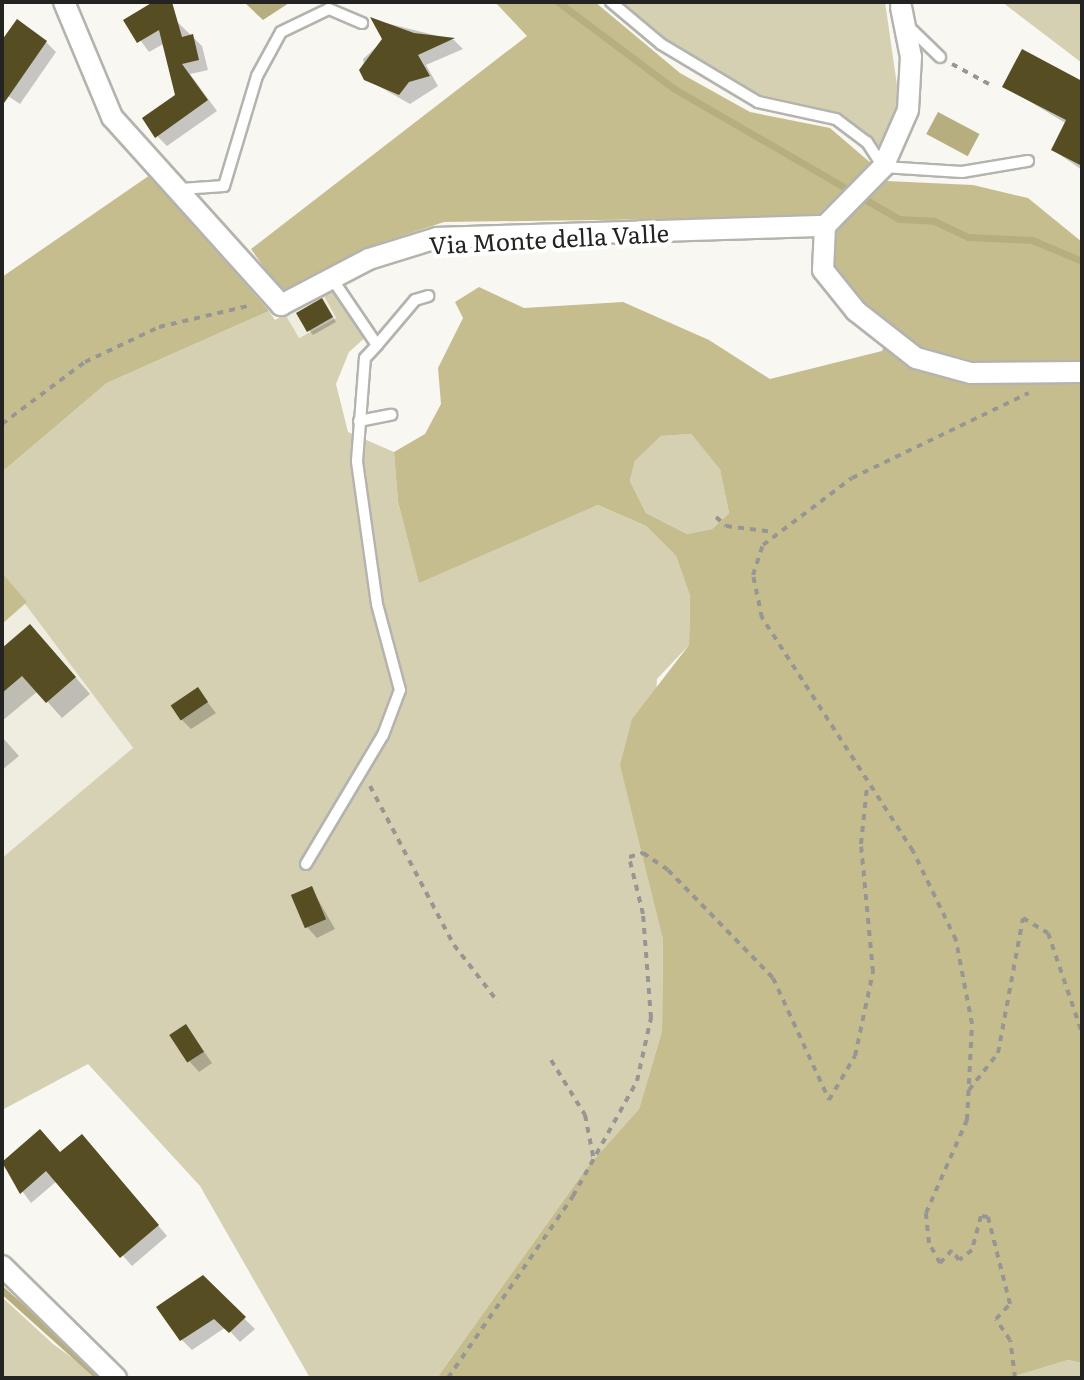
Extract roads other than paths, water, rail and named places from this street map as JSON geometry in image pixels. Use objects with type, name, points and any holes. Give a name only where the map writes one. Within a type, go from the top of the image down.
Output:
[{"type":"street","points":[[64,2],[112,117],[181,189]]},
{"type":"street","points":[[903,16],[908,110],[883,167],[861,193],[825,226],[823,270],[896,347],[971,373],[1054,375],[1082,372]]},
{"type":"street","name":"Via Monte della Valle","points":[[181,189],[287,312],[369,259],[437,238],[825,226]]},
{"type":"street","points":[[2,1266],[116,1378]]},
{"type":"lane","points":[[611,2],[661,44],[758,102],[836,119],[867,142],[883,167],[962,172],[1028,161]]},
{"type":"lane","points":[[181,189],[224,186],[257,76],[281,32],[329,9],[362,23]]},
{"type":"lane","points":[[903,16],[940,57]]},
{"type":"lane","points":[[333,280],[377,345]]},
{"type":"lane","points":[[306,864],[362,769],[400,690],[368,546],[359,421],[365,358],[415,300],[428,296]]},
{"type":"lane","points":[[359,421],[391,415]]},
{"type":"waterway","points":[[558,2],[673,88],[899,219],[934,221],[968,237],[1032,240],[1082,261]]},
{"type":"waterway","points":[[2,1290],[100,1378]]}]
